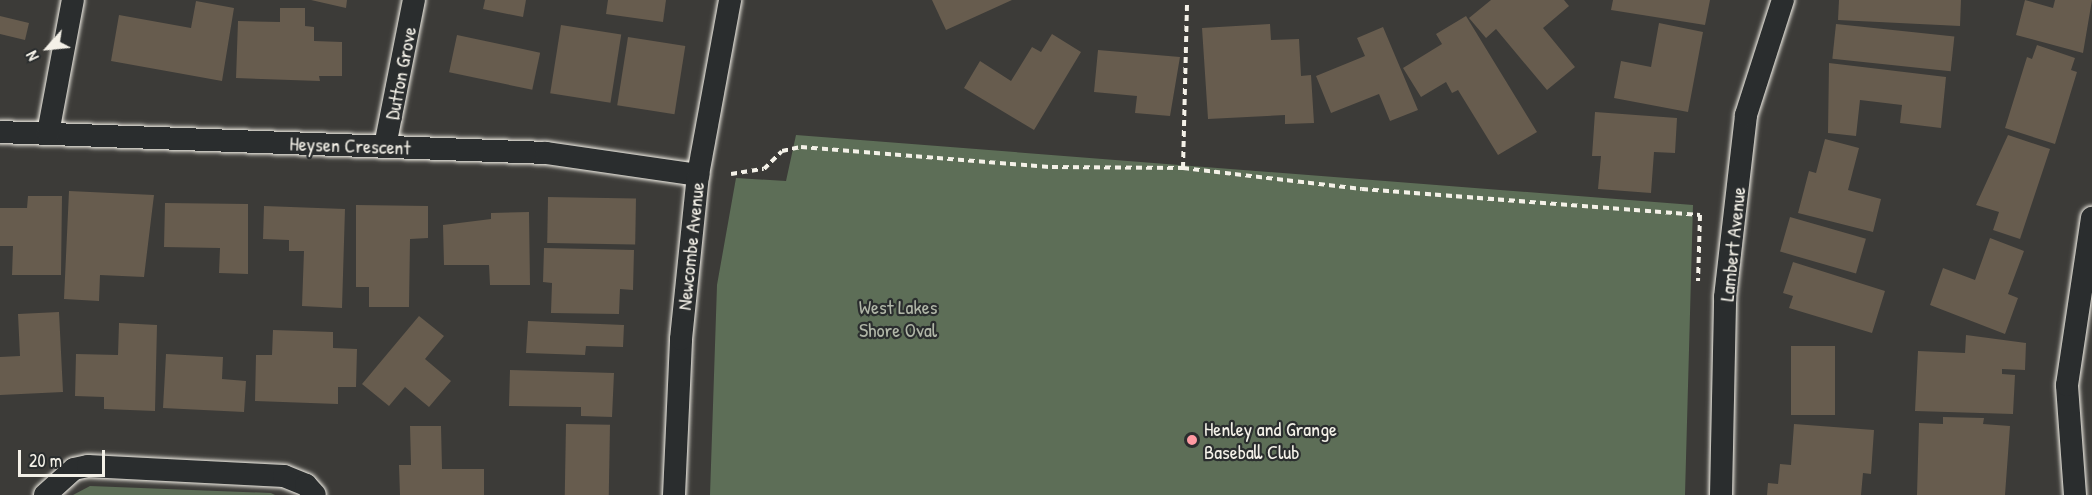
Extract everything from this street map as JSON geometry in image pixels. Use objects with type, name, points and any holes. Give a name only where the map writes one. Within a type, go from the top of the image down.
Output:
[{"type":"street","points":[[48,133],[73,0]]},
{"type":"street","name":"Dutton Grove","points":[[385,146],[414,0]]},
{"type":"street","name":"Newcombe Avenue","points":[[674,495],[681,339],[698,175],[730,0]]},
{"type":"street","name":"Lambert Avenue","points":[[1721,495],[1725,297],[1746,115],[1783,0]]},
{"type":"street","name":"Heysen Crescent","points":[[0,132],[546,153],[698,175]]},
{"type":"street","points":[[2075,495],[2067,385],[2092,218]]},
{"type":"street","points":[[45,495],[74,469],[88,466],[284,476],[306,484],[315,495]]},
{"type":"path","points":[[1183,168],[1186,0]]},
{"type":"path","points":[[731,174],[764,169],[782,151],[801,147],[1052,167],[1183,168],[1362,189],[1700,215],[1698,285]]},
{"type":"green space","name":"West Lakes Shore Oval","points":[[796,135],[1693,205],[1685,495],[710,495],[717,285],[736,178],[786,181]]},
{"type":"green space","points":[[90,486],[271,493],[275,495],[73,495]]},
{"type":"building","points":[[311,0],[347,0],[346,8]]},
{"type":"building","points":[[485,0],[526,0],[523,17],[483,9]]},
{"type":"building","points":[[608,0],[666,0],[663,22],[606,14]]},
{"type":"building","points":[[932,0],[1012,0],[946,30]]},
{"type":"building","points":[[1491,0],[1564,0],[1569,6],[1543,28],[1575,67],[1547,90],[1496,29],[1486,38],[1469,18]]},
{"type":"building","points":[[1613,0],[1710,0],[1705,25],[1611,10]]},
{"type":"building","points":[[1839,0],[1961,0],[1960,26],[1838,20]]},
{"type":"building","points":[[2025,0],[2053,8],[2055,0],[2092,0],[2083,53],[2016,35]]},
{"type":"building","points":[[196,1],[234,8],[222,81],[111,61],[119,15],[191,28]]},
{"type":"building","points":[[280,8],[305,8],[305,26],[314,27],[314,41],[342,42],[342,76],[319,76],[320,81],[236,78],[238,21],[280,22]]},
{"type":"building","points":[[0,16],[29,23],[25,40],[0,34]]},
{"type":"building","points":[[1466,16],[1537,132],[1498,155],[1458,90],[1452,93],[1446,82],[1421,97],[1403,68],[1442,44],[1436,34]]},
{"type":"building","points":[[1659,23],[1703,32],[1688,112],[1614,98],[1621,61],[1651,67]]},
{"type":"building","points":[[1270,24],[1271,40],[1299,39],[1301,76],[1311,75],[1314,123],[1285,124],[1285,115],[1208,119],[1202,28]]},
{"type":"building","points":[[1836,24],[1954,36],[1951,71],[1832,59]]},
{"type":"building","points":[[561,25],[621,35],[610,103],[550,93]]},
{"type":"building","points":[[1383,27],[1418,110],[1390,121],[1379,94],[1331,113],[1316,76],[1365,56],[1357,38]]},
{"type":"building","points":[[1052,34],[1081,52],[1034,130],[964,88],[980,61],[1011,81],[1032,47],[1041,52]]},
{"type":"building","points":[[457,35],[540,53],[532,90],[449,72]]},
{"type":"building","points":[[628,37],[685,46],[674,114],[617,105]]},
{"type":"building","points":[[2037,45],[2075,58],[2071,70],[2077,72],[2055,144],[2005,128],[2027,57],[2032,59]]},
{"type":"building","points":[[1098,50],[1180,57],[1170,116],[1135,113],[1137,96],[1094,92]]},
{"type":"building","points":[[1829,63],[1946,77],[1941,128],[1900,123],[1902,105],[1860,100],[1856,136],[1828,133]]},
{"type":"building","points":[[1595,112],[1677,118],[1675,153],[1654,152],[1651,193],[1598,189],[1601,156],[1592,156]]},
{"type":"building","points":[[2008,135],[2050,149],[2020,239],[1993,230],[1999,212],[1976,205]]},
{"type":"building","points":[[1825,139],[1859,148],[1848,190],[1881,199],[1873,232],[1798,213],[1809,171],[1816,173]]},
{"type":"building","points":[[69,191],[154,195],[144,277],[100,275],[99,301],[64,299]]},
{"type":"building","points":[[28,196],[62,196],[61,275],[12,275],[13,246],[0,246],[0,208],[27,208]]},
{"type":"building","points":[[548,197],[636,199],[635,245],[547,243]]},
{"type":"building","points":[[165,203],[248,204],[248,274],[219,273],[220,248],[164,247]]},
{"type":"building","points":[[356,205],[428,206],[428,238],[410,239],[409,307],[369,307],[369,287],[356,287]]},
{"type":"building","points":[[264,206],[345,209],[342,308],[302,306],[304,251],[289,251],[289,240],[263,239]]},
{"type":"building","points":[[529,212],[530,285],[490,285],[489,265],[444,265],[443,225],[491,219],[491,213]]},
{"type":"building","points":[[1790,217],[1866,239],[1856,273],[1780,252]]},
{"type":"building","points":[[1990,238],[2024,251],[2008,294],[2018,298],[2005,334],[1930,305],[1943,268],[1975,280]]},
{"type":"building","points":[[544,248],[634,250],[633,290],[620,289],[619,314],[551,313],[552,283],[543,282]]},
{"type":"building","points":[[1793,262],[1885,291],[1872,333],[1789,308],[1793,296],[1783,293]]},
{"type":"building","points":[[59,312],[63,392],[0,395],[0,357],[20,356],[18,314]]},
{"type":"building","points":[[419,316],[444,336],[425,359],[451,381],[429,407],[405,387],[389,406],[362,384]]},
{"type":"building","points":[[528,321],[624,325],[623,347],[586,346],[585,355],[526,353]]},
{"type":"building","points":[[119,323],[157,325],[155,411],[104,409],[104,397],[75,396],[76,354],[118,355]]},
{"type":"building","points":[[273,330],[333,332],[333,348],[357,349],[356,387],[338,387],[338,404],[255,401],[256,355],[272,355]]},
{"type":"building","points":[[1966,335],[2026,343],[2025,370],[2002,369],[2002,374],[2015,375],[2013,414],[1915,411],[1918,351],[1965,353]]},
{"type":"building","points":[[1791,346],[1835,346],[1835,415],[1791,415]]},
{"type":"building","points":[[166,354],[223,357],[222,379],[246,381],[244,412],[163,408]]},
{"type":"building","points":[[510,370],[614,373],[612,417],[581,416],[581,407],[509,406]]},
{"type":"building","points":[[1943,417],[1984,418],[1983,424],[2010,426],[2005,495],[1917,495],[1919,423],[1943,424]]},
{"type":"building","points":[[566,424],[610,425],[609,495],[565,495]]},
{"type":"building","points":[[1794,424],[1874,430],[1871,474],[1863,473],[1861,495],[1767,495],[1768,483],[1778,484],[1780,464],[1791,465]]},
{"type":"building","points":[[410,426],[441,426],[442,469],[484,469],[484,495],[400,495],[399,465],[411,465]]},
{"type":"place","name":"Henley and Grange Baseball Club","points":[[1192,440]]}]
